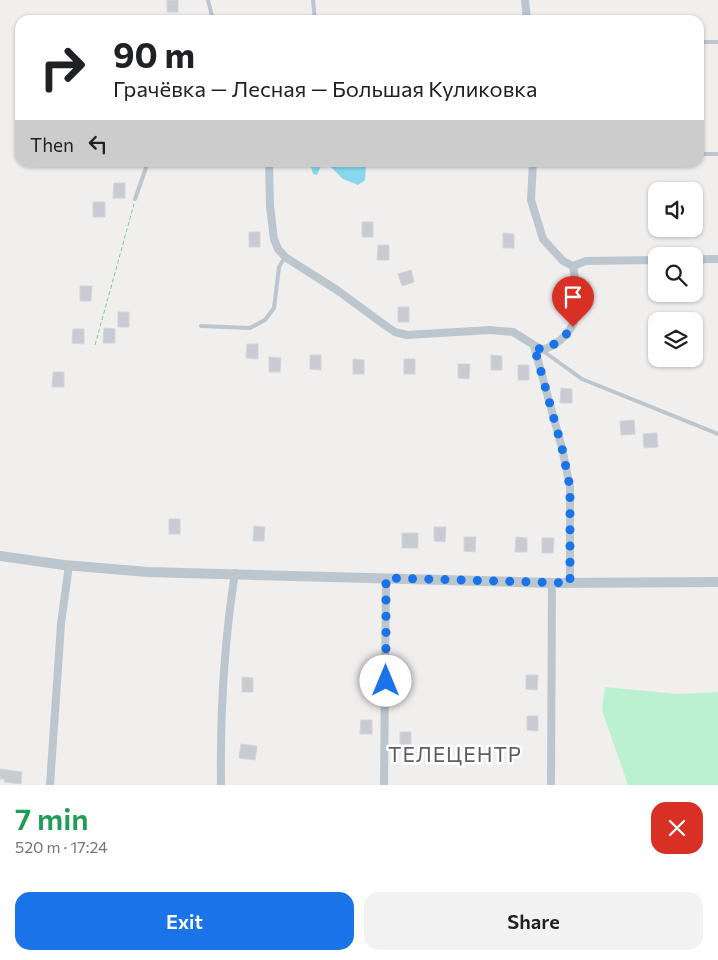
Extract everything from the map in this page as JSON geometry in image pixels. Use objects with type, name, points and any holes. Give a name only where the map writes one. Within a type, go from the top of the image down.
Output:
[{"type":"street","points":[[525,0],[526,15]]},
{"type":"street","points":[[270,167],[270,206],[274,239],[278,249],[286,257],[337,290],[395,332],[407,335],[490,330],[513,332],[542,350],[551,347],[573,327],[578,295],[573,266]]},
{"type":"street","points":[[533,167],[531,200],[543,239],[563,261],[573,266],[586,261],[648,260]]},
{"type":"street","points":[[703,259],[718,259]]},
{"type":"street","points":[[534,346],[562,448],[570,487],[570,583]]},
{"type":"street","points":[[0,556],[70,566],[148,572],[552,583],[718,582]]},
{"type":"street","points":[[50,785],[61,624],[70,566]]},
{"type":"street","points":[[221,785],[223,683],[235,573]]},
{"type":"street","points":[[384,785],[386,578]]},
{"type":"street","points":[[551,785],[552,583]]},
{"type":"lane","points":[[208,0],[212,15]]},
{"type":"lane","points":[[313,0],[314,15]]},
{"type":"lane","points":[[704,42],[718,42]]},
{"type":"lane","points":[[704,154],[718,154]]},
{"type":"lane","points":[[135,199],[146,167]]},
{"type":"lane","points":[[202,326],[250,328],[265,320],[274,308],[279,266],[286,257]]},
{"type":"lane","points":[[542,350],[582,379],[718,434]]},
{"type":"path","points":[[95,345],[135,199]]},
{"type":"green space","points":[[605,687],[677,694],[718,692],[718,785],[628,785],[602,710]]},
{"type":"water","points":[[311,167],[321,167],[317,175],[313,174]]},
{"type":"water","points":[[331,167],[366,167],[365,180],[358,185],[343,179]]},
{"type":"building","points":[[167,0],[178,0],[178,12],[167,12]]},
{"type":"building","points":[[114,183],[125,183],[125,198],[113,198]]},
{"type":"building","points":[[93,202],[105,202],[105,217],[93,217]]},
{"type":"building","points":[[362,222],[373,222],[373,237],[362,237]]},
{"type":"building","points":[[249,232],[260,232],[260,247],[249,247]]},
{"type":"building","points":[[503,233],[514,234],[514,248],[503,248]]},
{"type":"building","points":[[378,245],[389,245],[389,260],[377,260]]},
{"type":"building","points":[[411,270],[414,282],[402,286],[398,274]]},
{"type":"building","points":[[80,286],[92,286],[91,301],[80,301]]},
{"type":"building","points":[[398,307],[409,307],[409,322],[398,322]]},
{"type":"building","points":[[118,312],[129,312],[129,327],[118,327]]},
{"type":"building","points":[[104,328],[115,329],[115,343],[103,343]]},
{"type":"building","points":[[73,329],[84,329],[84,344],[72,343]]},
{"type":"building","points":[[247,344],[258,344],[258,359],[246,358]]},
{"type":"building","points":[[310,355],[321,355],[321,370],[310,369]]},
{"type":"building","points":[[491,355],[502,356],[502,370],[491,370]]},
{"type":"building","points":[[269,357],[281,358],[280,372],[269,372]]},
{"type":"building","points":[[353,359],[364,360],[364,374],[353,374]]},
{"type":"building","points":[[404,359],[415,359],[415,374],[404,374]]},
{"type":"building","points":[[458,364],[470,364],[469,379],[458,378]]},
{"type":"building","points":[[518,365],[529,365],[529,380],[518,380]]},
{"type":"building","points":[[53,372],[64,372],[64,387],[52,387]]},
{"type":"building","points":[[561,388],[572,389],[572,403],[560,403]]},
{"type":"building","points":[[634,420],[635,434],[621,435],[620,421]]},
{"type":"building","points":[[657,433],[658,447],[644,448],[643,434]]},
{"type":"building","points":[[169,519],[180,519],[180,534],[169,534]]},
{"type":"building","points":[[254,526],[265,527],[264,541],[253,541]]},
{"type":"building","points":[[434,527],[446,527],[445,542],[434,541]]},
{"type":"building","points":[[402,533],[418,533],[418,548],[402,548]]},
{"type":"building","points":[[464,537],[476,537],[475,552],[464,551]]},
{"type":"building","points":[[516,537],[527,538],[527,552],[515,552]]},
{"type":"building","points":[[542,538],[554,538],[553,553],[542,553]]},
{"type":"building","points":[[526,675],[538,675],[537,690],[526,689]]},
{"type":"building","points":[[242,677],[253,678],[253,692],[242,692]]},
{"type":"building","points":[[527,716],[538,716],[538,731],[527,730]]},
{"type":"building","points":[[361,720],[372,720],[372,734],[360,734]]},
{"type":"building","points":[[400,732],[411,732],[411,747],[400,747]]},
{"type":"building","points":[[241,744],[257,746],[255,760],[239,758]]},
{"type":"building","points":[[0,769],[22,772],[21,784],[4,782],[5,779],[0,779]]},
{"type":"district","name":"ТЕЛЕЦЕНТР","points":[[455,755]]},
{"type":"route","points":[[386,681],[386,578],[570,583],[570,487],[562,448],[534,346],[542,350],[551,347],[573,327]]}]
